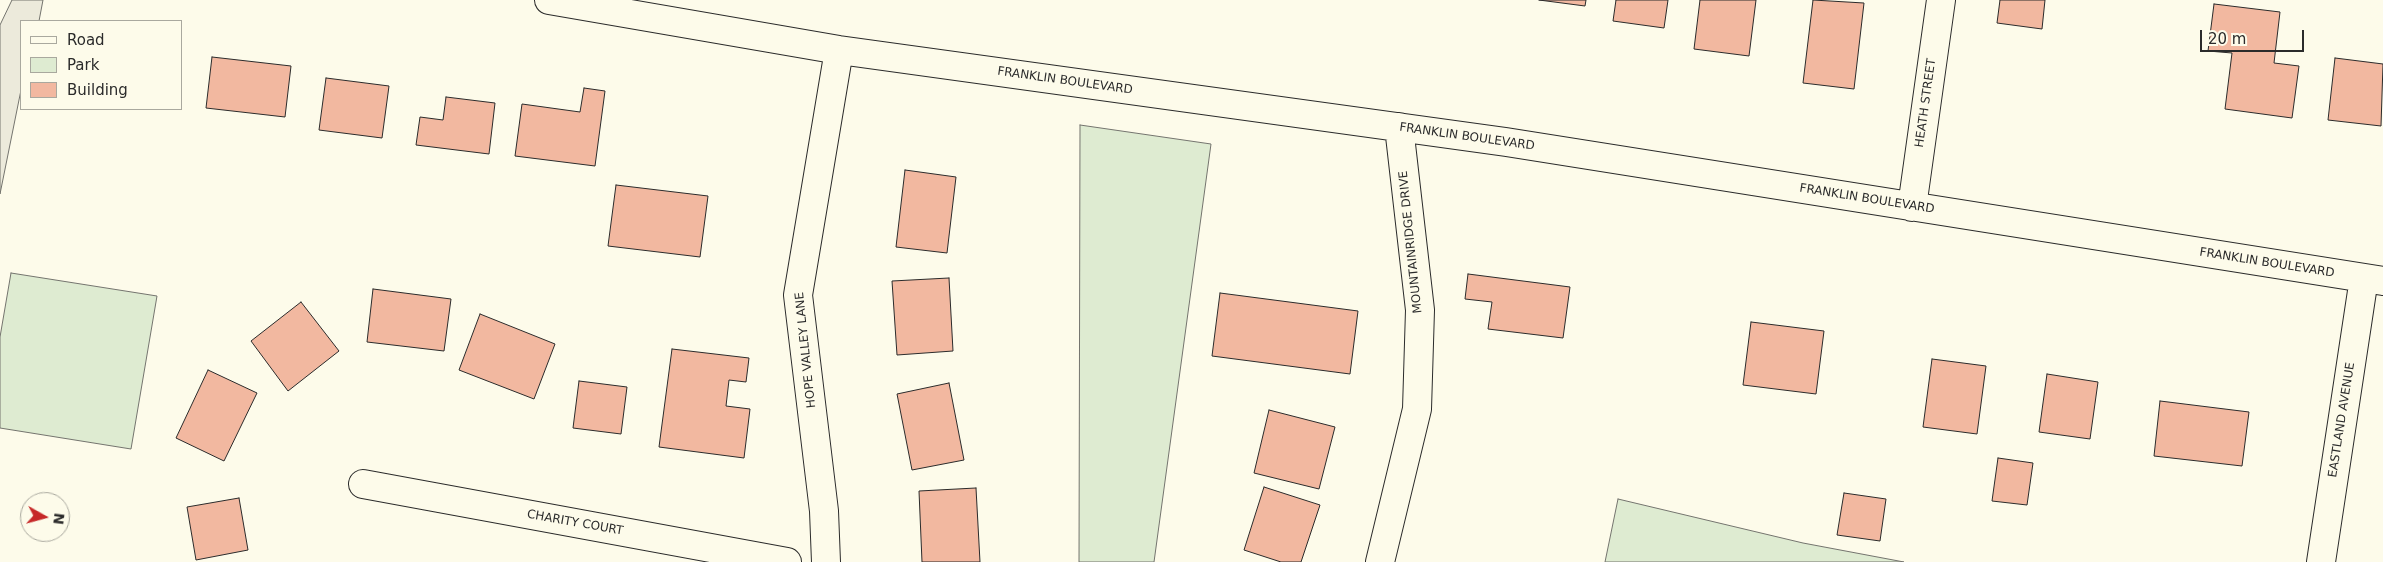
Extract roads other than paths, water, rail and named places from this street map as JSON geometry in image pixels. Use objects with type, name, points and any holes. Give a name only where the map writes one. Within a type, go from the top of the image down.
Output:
[{"type":"street","name":"FRANKLIN BOULEVARD","points":[[549,0],[839,50],[1506,142],[2374,280]]},
{"type":"street","name":"HEATH STREET","points":[[1912,207],[1941,0]]},
{"type":"street","name":"HOPE VALLEY LANE","points":[[826,562],[824,511],[798,295],[839,50]]},
{"type":"street","name":"MOUNTAINRIDGE DRIVE","points":[[1380,562],[1417,409],[1420,310],[1399,128]]},
{"type":"street","name":"EASTLAND AVENUE","points":[[2321,562],[2374,280]]},
{"type":"street","name":"CHARITY COURT","points":[[363,484],[787,562]]}]
